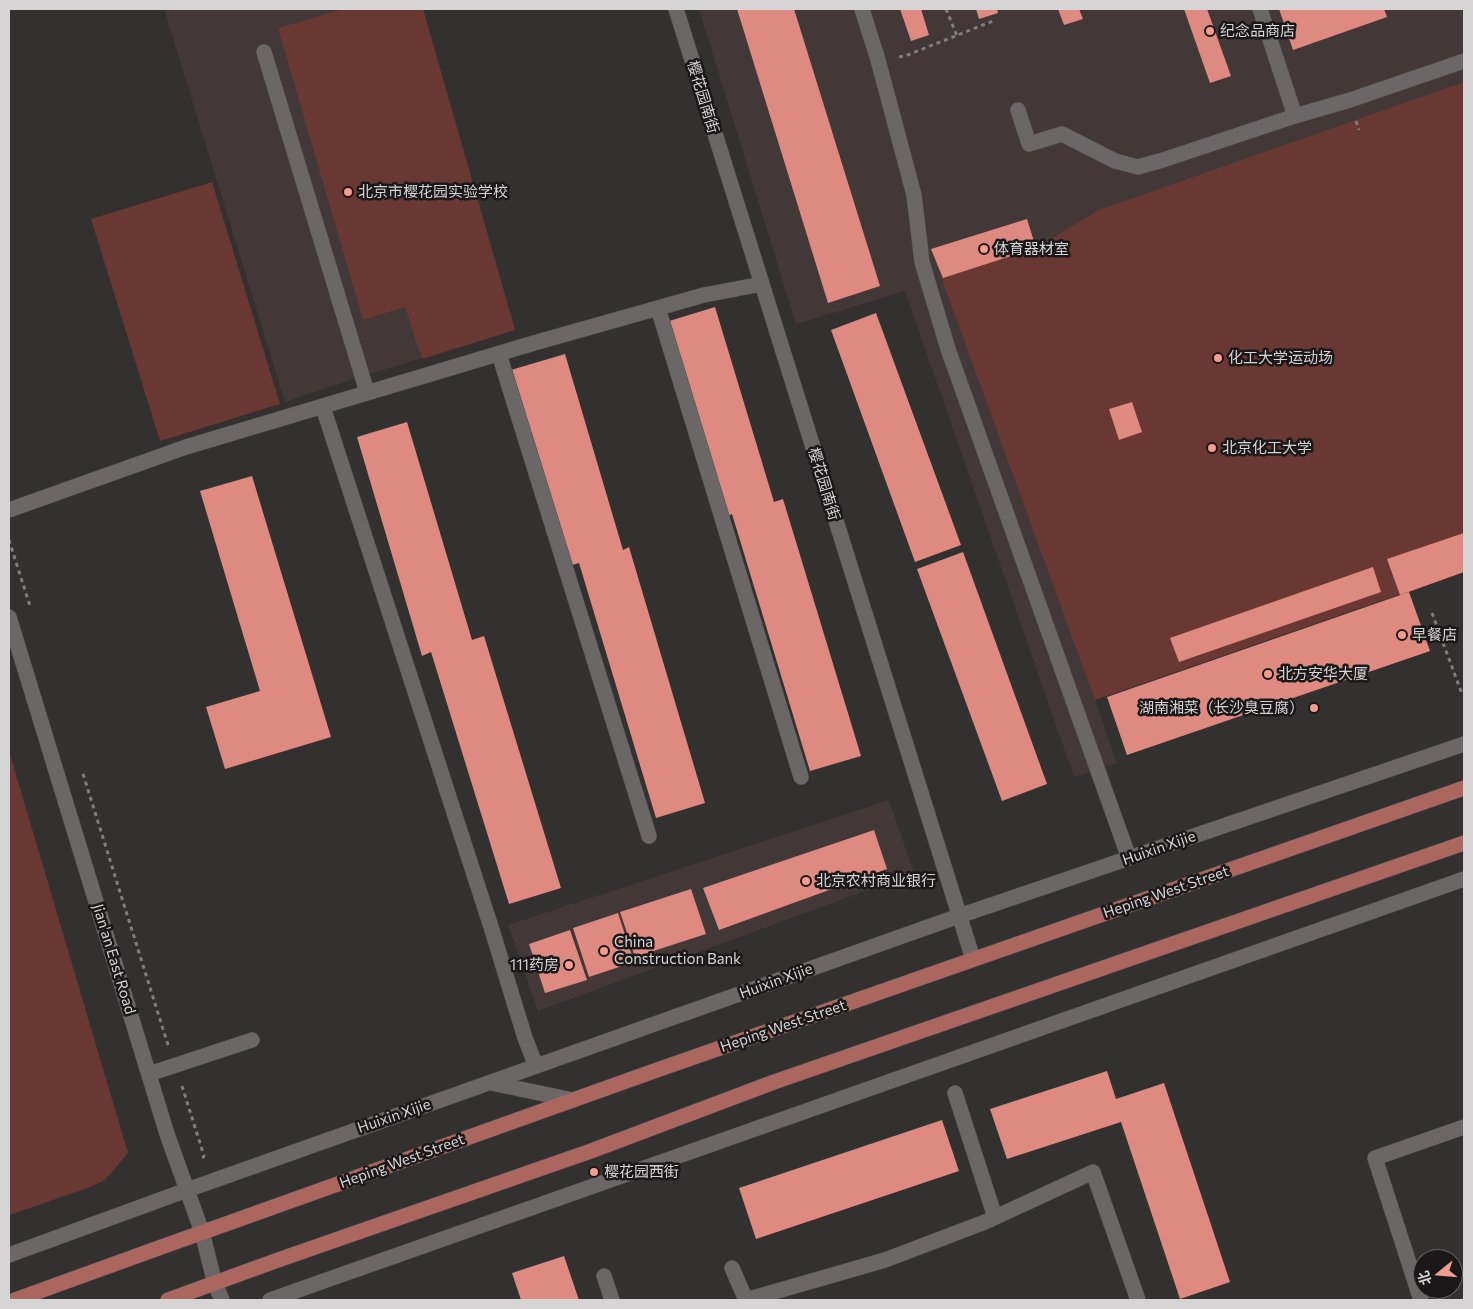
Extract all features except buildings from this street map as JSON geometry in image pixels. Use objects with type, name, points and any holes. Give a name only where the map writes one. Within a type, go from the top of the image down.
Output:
[{"type":"main road","name":"Heping West Street","points":[[15,1300],[573,1100],[1464,788]]},
{"type":"main road","points":[[168,1300],[591,1151],[774,1082],[1464,843]]},
{"type":"street","name":"樱花园南街","points":[[676,9],[973,959]]},
{"type":"street","points":[[862,9],[878,60],[914,195],[922,262],[948,348],[1130,858]]},
{"type":"street","points":[[1260,9],[1295,116]]},
{"type":"street","points":[[264,52],[367,392]]},
{"type":"street","points":[[1018,110],[1029,144],[1062,134],[1115,161],[1138,167],[1350,100],[1464,61]]},
{"type":"street","points":[[9,510],[186,447],[367,392],[704,295],[762,284]]},
{"type":"street","points":[[658,308],[800,777]]},
{"type":"street","points":[[499,354],[649,836]]},
{"type":"street","points":[[323,406],[489,920],[525,1038],[536,1066]]},
{"type":"street","name":"Jian'an East Road","points":[[9,617],[149,1074],[186,1190],[202,1232],[215,1284],[222,1300]]},
{"type":"street","name":"Huixin Xijie","points":[[9,1255],[186,1190],[959,916],[1464,744]]},
{"type":"street","points":[[270,1300],[1464,879]]},
{"type":"street","points":[[149,1074],[252,1040]]},
{"type":"street","points":[[490,1083],[573,1100]]},
{"type":"street","points":[[956,1093],[995,1217]]},
{"type":"street","points":[[1420,1300],[1375,1158],[1464,1127]]},
{"type":"street","points":[[732,1268],[746,1300],[885,1260],[995,1217],[1093,1172],[1138,1300]]},
{"type":"street","points":[[604,1276],[612,1300]]},
{"type":"path","points":[[946,9],[957,36]]},
{"type":"path","points":[[878,60],[905,56],[993,21]]},
{"type":"path","points":[[9,540],[30,608]]},
{"type":"path","points":[[1432,613],[1462,694]]},
{"type":"path","points":[[82,770],[204,1156],[186,1190]]},
{"type":"shaded area","name":"北京市樱花园实验学校","points":[[164,9],[423,9],[515,330],[363,376],[285,402]]},
{"type":"shaded area","points":[[344,9],[423,9],[515,330],[422,359],[405,307],[363,320],[278,28]]},
{"type":"shaded area","name":"北京化工大学","points":[[699,9],[1464,9],[1464,572],[1095,700],[1117,763],[1074,777],[905,291],[796,324]]},
{"type":"shaded area","name":"化工大学运动场","points":[[1464,82],[1464,572],[1095,700],[931,249],[1027,219],[1036,248],[1099,210]]},
{"type":"shaded area","points":[[212,182],[280,404],[160,441],[91,219]]},
{"type":"shaded area","points":[[9,751],[128,1153],[105,1180],[88,1188],[9,1215]]},
{"type":"shaded area","points":[[889,800],[914,873],[538,1011],[508,925]]},
{"type":"place","name":"纪念品商店","points":[[1210,31]]},
{"type":"place","name":"北京市樱花园实验学校","points":[[348,192]]},
{"type":"place","name":"体育器材室","points":[[984,249]]},
{"type":"place","name":"化工大学运动场","points":[[1218,358]]},
{"type":"place","name":"北京化工大学","points":[[1212,448]]},
{"type":"place","name":"早餐店","points":[[1402,635]]},
{"type":"place","name":"北方安华大厦","points":[[1268,674]]},
{"type":"place","name":"湖南湘菜（长沙臭豆腐）","points":[[1314,708]]},
{"type":"place","name":"北京农村商业银行","points":[[806,881]]},
{"type":"place","name":"China Construction Bank","points":[[604,951]]},
{"type":"place","name":"111药房","points":[[569,965]]},
{"type":"place","name":"樱花园西街","points":[[594,1172]]}]
